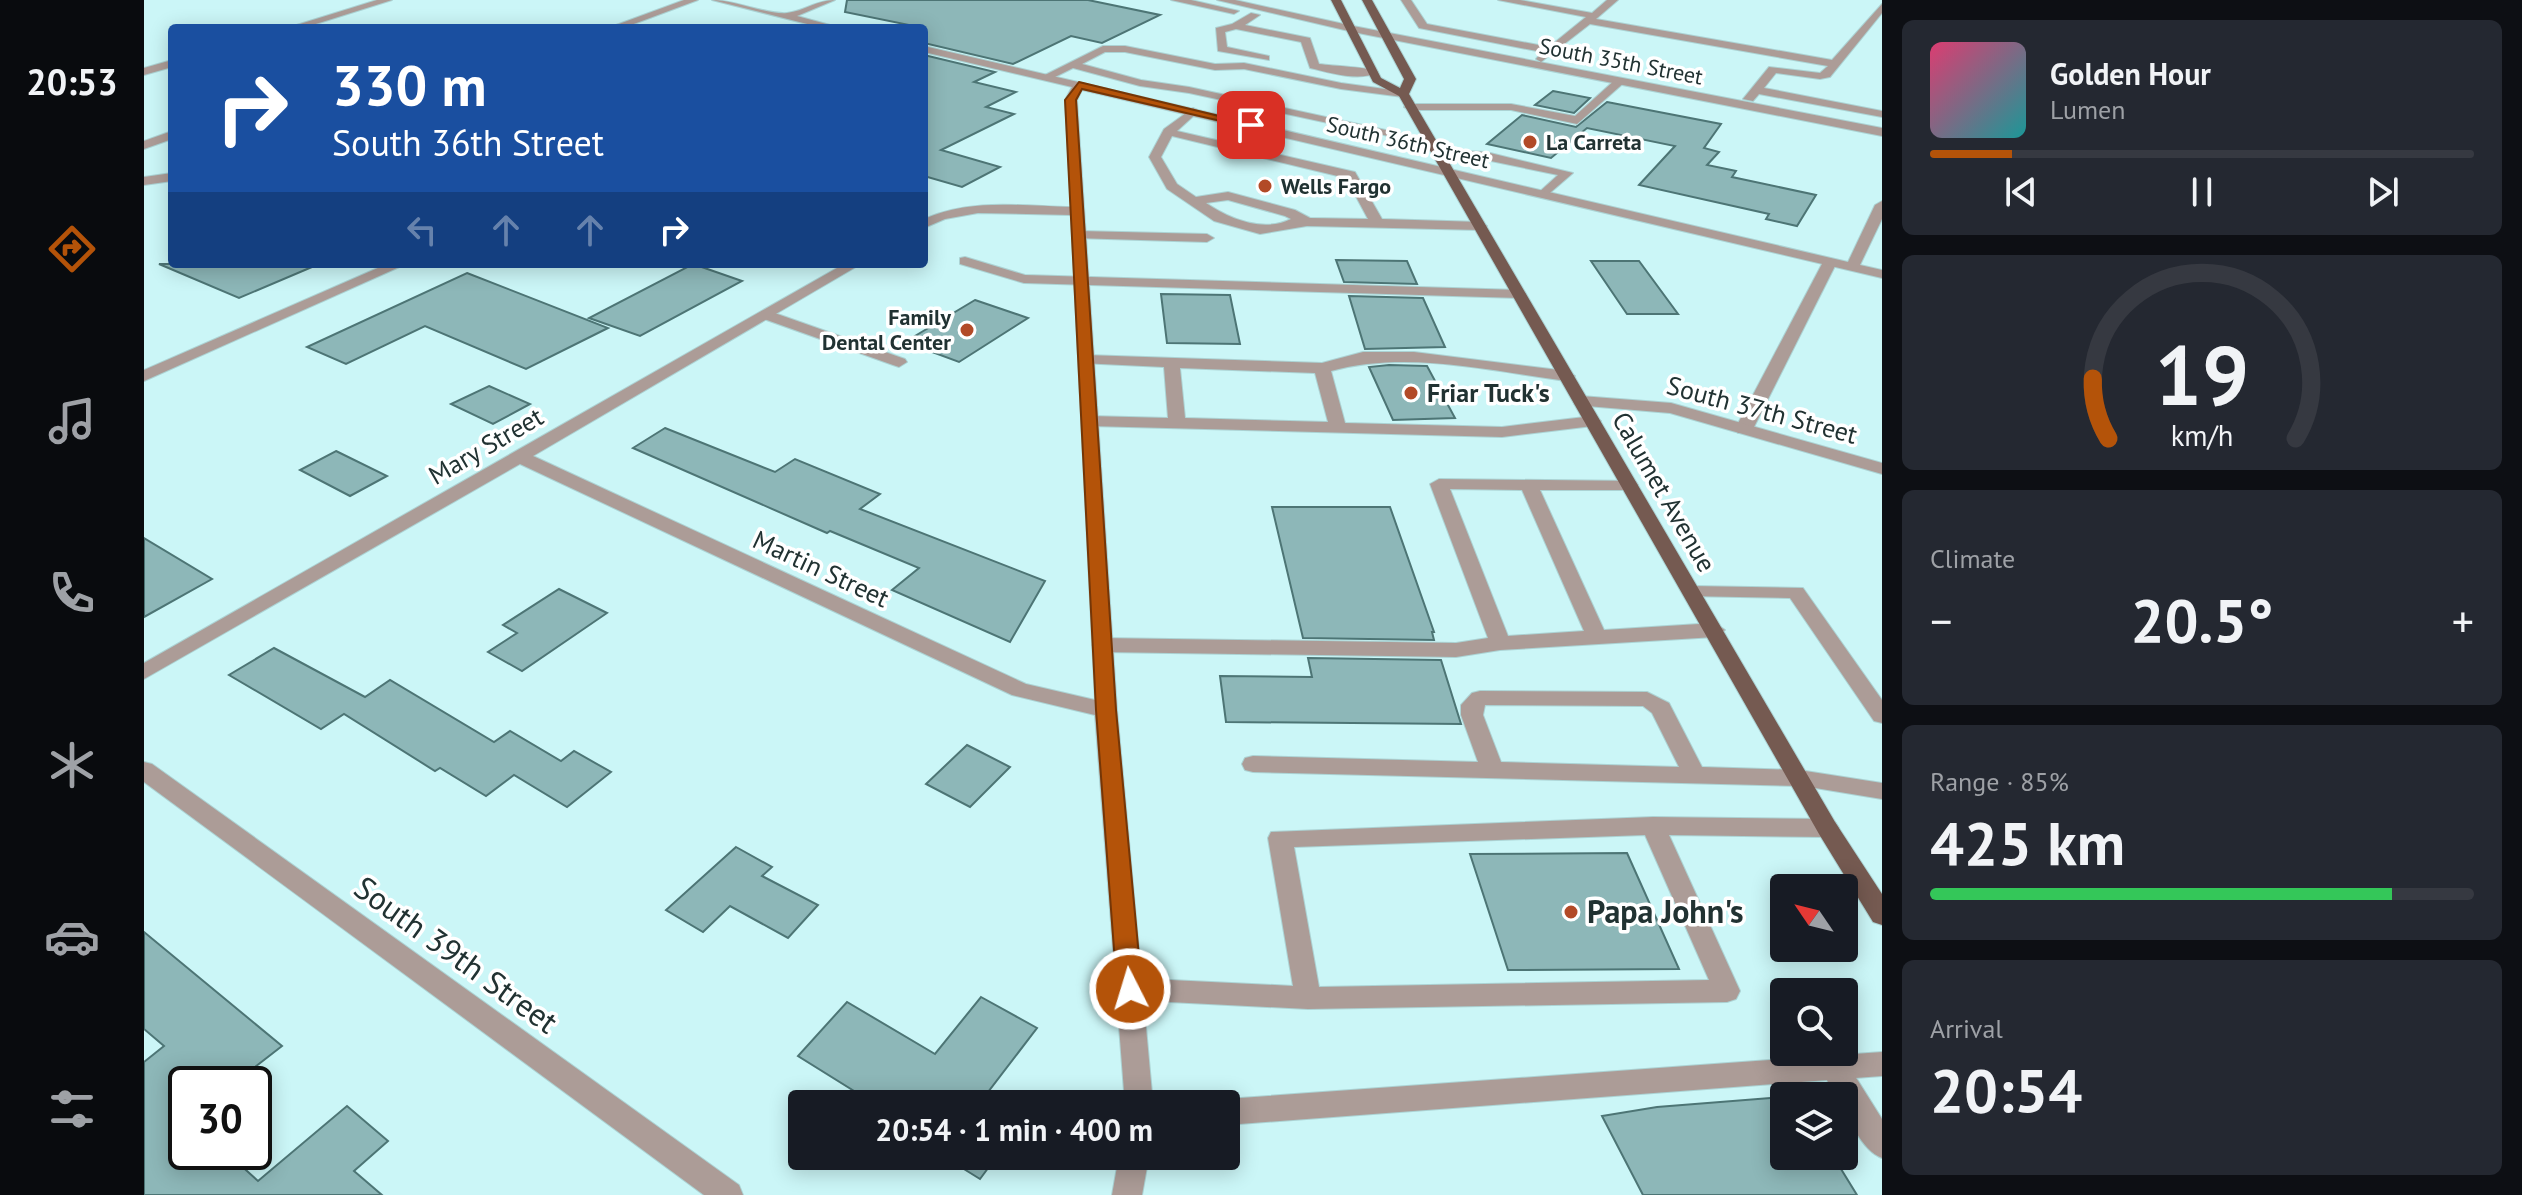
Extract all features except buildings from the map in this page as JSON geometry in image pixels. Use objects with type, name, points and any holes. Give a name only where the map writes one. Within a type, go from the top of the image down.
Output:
[{"type":"main road","name":"Calumet Avenue","points":[[1336,0],[1373,72],[1383,85],[1406,100],[1827,828],[1882,915]]},
{"type":"main road","name":"Calumet Avenue","points":[[1367,0],[1410,79],[1406,100]]},
{"type":"street","points":[[306,24],[387,0]]},
{"type":"street","points":[[624,24],[693,0]]},
{"type":"street","points":[[717,0],[820,24]]},
{"type":"street","points":[[787,16],[830,0]]},
{"type":"street","name":"South 35th Street","points":[[1176,0],[1316,27],[1353,29]]},
{"type":"street","name":"South 35th Street","points":[[1222,0],[1353,29],[1882,132]]},
{"type":"street","points":[[1406,0],[1423,26],[1551,51]]},
{"type":"street","points":[[1503,0],[1595,15],[1835,64]]},
{"type":"street","points":[[1549,0],[1595,15]]},
{"type":"street","points":[[1535,64],[1613,0]]},
{"type":"street","points":[[1744,105],[1773,69],[1826,75],[1882,7]]},
{"type":"street","points":[[1255,15],[1236,26],[1220,30],[1222,49],[1345,72],[1373,72]]},
{"type":"street","points":[[1236,26],[1306,40],[1314,66]]},
{"type":"street","points":[[1138,1090],[1102,645],[1071,100],[1077,75],[1103,49],[1125,49],[1215,67],[1244,66],[1406,100],[1511,107],[1577,120],[1620,81]]},
{"type":"street","points":[[1125,49],[1101,56],[1099,61],[1133,77],[1351,123],[1434,147],[1567,173],[1544,194]]},
{"type":"street","name":"South 36th Street","points":[[928,50],[1047,77],[1077,75],[1159,104],[1882,274]]},
{"type":"street","points":[[144,72],[168,64]]},
{"type":"street","points":[[1047,77],[1077,75],[1184,86]]},
{"type":"street","points":[[1159,104],[1184,86]]},
{"type":"street","points":[[1756,90],[1882,114]]},
{"type":"street","points":[[1193,111],[1168,132],[1155,157],[1172,186],[1219,218],[1260,230],[1307,222],[1480,226]]},
{"type":"street","points":[[1168,132],[1351,175],[1377,223]]},
{"type":"street","points":[[144,145],[168,136]]},
{"type":"street","points":[[144,181],[168,178]]},
{"type":"street","points":[[1194,201],[1228,196],[1290,213],[1307,222]]},
{"type":"street","points":[[1852,267],[1882,205]]},
{"type":"street","points":[[928,222],[963,210],[1078,211]]},
{"type":"street","points":[[1079,235],[1207,238]]},
{"type":"street","points":[[965,261],[1024,279],[1519,294]]},
{"type":"street","points":[[1744,429],[1830,262]]},
{"type":"street","points":[[144,376],[390,268]]},
{"type":"street","name":"Mary Street","points":[[144,672],[847,268]]},
{"type":"street","points":[[766,315],[899,362]]},
{"type":"street","points":[[1086,360],[1322,368],[1363,357],[1414,357],[1567,376]]},
{"type":"street","points":[[1172,365],[1177,424]]},
{"type":"street","points":[[1322,368],[1338,429]]},
{"type":"street","name":"South 37th Street","points":[[1581,401],[1671,408],[1882,469]]},
{"type":"street","points":[[1090,421],[1502,432],[1593,421]]},
{"type":"street","name":"Martin Street","points":[[520,457],[1020,690],[1106,710]]},
{"type":"street","points":[[1500,643],[1439,484],[1629,485]]},
{"type":"street","points":[[1529,485],[1597,638]]},
{"type":"street","points":[[1692,592],[1796,592],[1882,716]]},
{"type":"street","points":[[1102,645],[1456,650],[1500,643],[1715,630]]},
{"type":"street","points":[[1493,770],[1472,715],[1472,705],[1480,698],[1647,699],[1661,708],[1694,774]]},
{"type":"street","points":[[1253,764],[1799,778],[1882,791]]},
{"type":"street","name":"South 39th Street","points":[[144,770],[728,1195]]},
{"type":"street","points":[[1130,989],[1308,998],[1727,991],[1653,826]]},
{"type":"street","points":[[1308,998],[1280,838],[1653,826],[1827,828]]},
{"type":"street","points":[[1858,1065],[1882,1064]]},
{"type":"street","points":[[1240,1111],[1833,1066],[1882,1145]]},
{"type":"street","points":[[1127,1195],[1131,1170]]},
{"type":"place","name":"La Carreta","points":[[1530,142]]},
{"type":"place","name":"Wells Fargo","points":[[1265,186]]},
{"type":"place","name":"Family Dental Center","points":[[967,330]]},
{"type":"place","name":"Friar Tuck's","points":[[1411,393]]},
{"type":"place","name":"Papa John's","points":[[1571,912]]},
{"type":"route","points":[[1130,989],[1106,710],[1071,100],[1079,85],[1251,125]]}]
